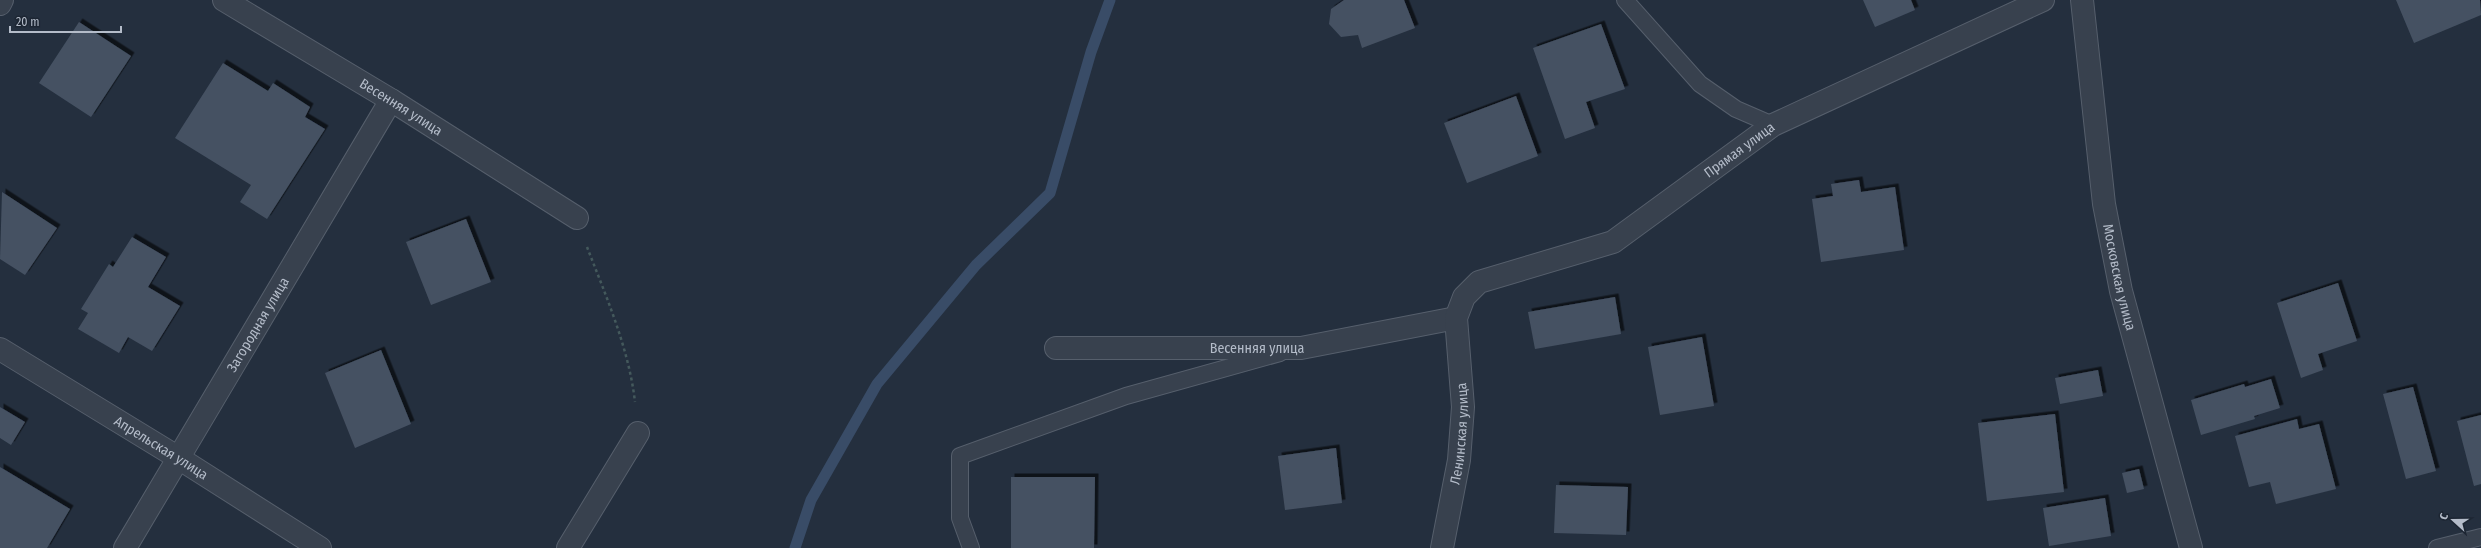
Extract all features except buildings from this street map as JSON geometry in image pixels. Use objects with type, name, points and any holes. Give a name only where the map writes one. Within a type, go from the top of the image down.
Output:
[{"type":"street","points":[[0,4],[2,0]]},
{"type":"street","name":"Весенняя улица","points":[[224,0],[391,100],[577,218]]},
{"type":"street","name":"Прямая улица","points":[[1456,318],[1464,297],[1479,282],[1614,242],[1773,125],[2043,0]]},
{"type":"street","name":"Московская улица","points":[[2082,0],[2104,204],[2121,291],[2191,548]]},
{"type":"street","name":"Загородная улица","points":[[125,548],[391,100]]},
{"type":"street","name":"Весенняя улица","points":[[1056,348],[1301,348],[1456,318]]},
{"type":"street","name":"Ленинская улица","points":[[1442,548],[1459,460],[1463,406],[1456,318]]},
{"type":"street","name":"Апрельская улица","points":[[0,349],[178,457],[320,548]]},
{"type":"street","points":[[568,548],[638,433]]},
{"type":"lane","points":[[1625,0],[1700,84],[1736,109],[1773,125]]},
{"type":"lane","points":[[971,548],[960,518],[960,456],[1126,396],[1301,348]]},
{"type":"lane","points":[[2437,548],[2481,537]]},
{"type":"path","points":[[577,218],[612,313],[633,385],[638,433]]},
{"type":"waterway","points":[[795,548],[811,500],[877,384],[976,265],[1050,193],[1091,52],[1110,0]]}]
